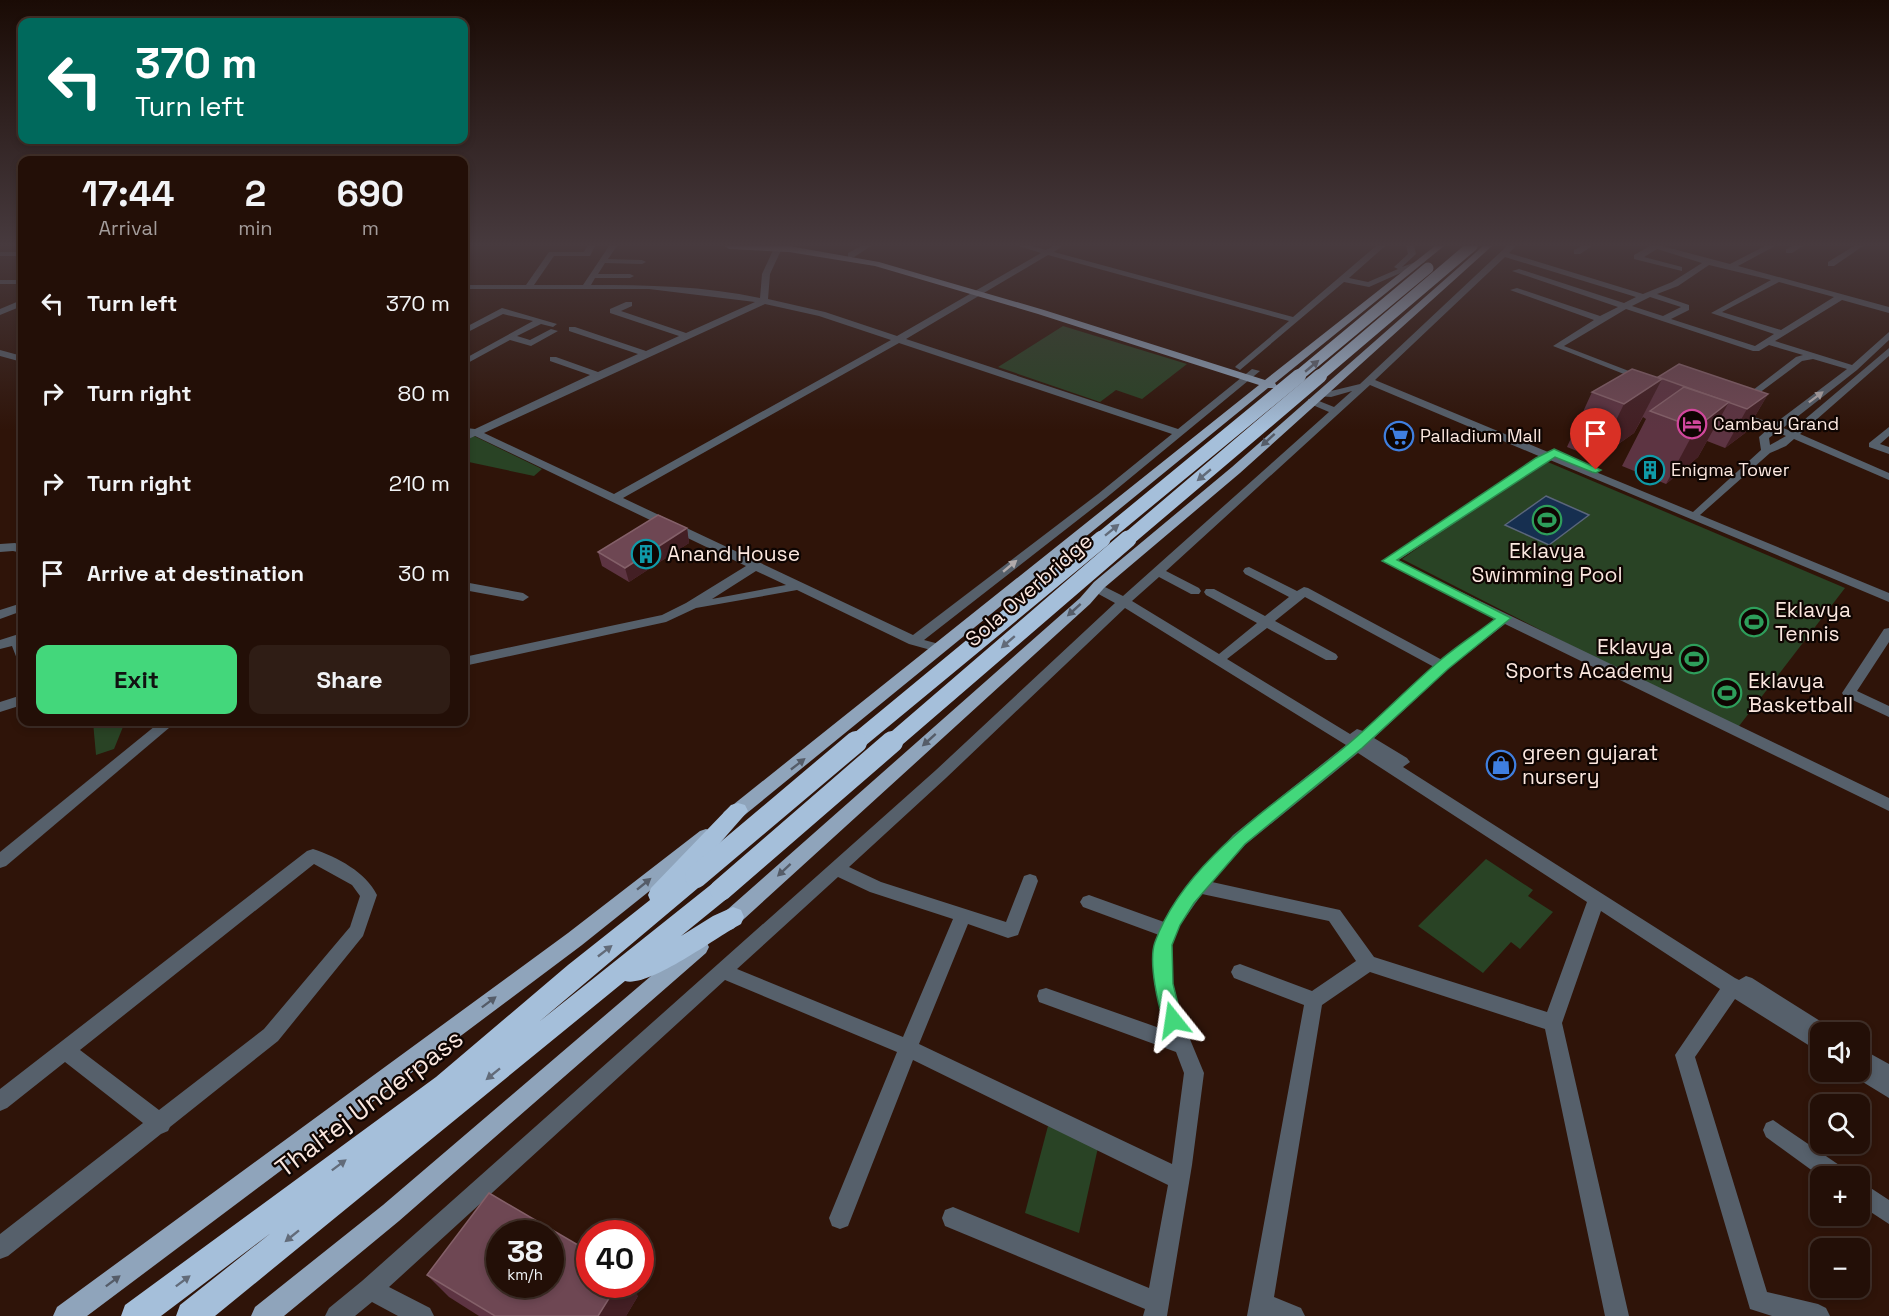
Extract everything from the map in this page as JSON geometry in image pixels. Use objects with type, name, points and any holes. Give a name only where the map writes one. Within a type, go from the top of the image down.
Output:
[{"type":"highway","name":"Sola Overbridge","points":[[632,930],[1016,608],[1381,307]]},
{"type":"highway","name":"Sola Overbridge","points":[[619,973],[721,890],[1073,585],[1400,307]]},
{"type":"highway","points":[[632,930],[648,907],[738,811]]},
{"type":"highway","points":[[191,1316],[619,973],[635,971],[656,963],[711,927],[733,917]]},
{"type":"highway","name":"Thaltej Underpass","points":[[136,1316],[445,1086],[577,973],[632,930]]},
{"type":"main road","points":[[1028,307],[1316,397]]},
{"type":"main road","points":[[1031,307],[1240,367],[1261,378]]},
{"type":"main road","points":[[66,1316],[575,939],[738,811],[877,701],[1347,307]]},
{"type":"main road","points":[[264,1316],[391,1213],[733,917],[1086,601],[1100,585],[1236,470],[1419,307]]},
{"type":"street","points":[[621,307],[613,311],[688,336]]},
{"type":"street","points":[[469,430],[752,307]]},
{"type":"street","points":[[794,307],[1178,432]]},
{"type":"street","points":[[615,498],[954,307]]},
{"type":"street","points":[[1249,307],[1296,320]]},
{"type":"street","points":[[1240,367],[1310,307]]},
{"type":"street","points":[[337,1316],[370,1289],[941,774],[1157,571],[1368,382],[1445,307]]},
{"type":"street","points":[[1568,307],[1601,319]]},
{"type":"street","points":[[1625,307],[1601,319],[1557,346],[1647,380]]},
{"type":"street","points":[[1627,307],[1663,319],[1705,322],[1781,333]]},
{"type":"street","points":[[1663,319],[1686,307]]},
{"type":"street","points":[[1705,322],[1730,307]]},
{"type":"street","points":[[1705,322],[1756,349],[1823,307]]},
{"type":"street","points":[[468,329],[502,311],[540,321],[554,328],[531,343],[509,337]]},
{"type":"street","points":[[468,360],[540,321]]},
{"type":"street","points":[[572,329],[647,354]]},
{"type":"street","points":[[1766,451],[1764,437],[1854,368],[1889,335]]},
{"type":"street","points":[[1768,342],[1854,368]]},
{"type":"street","points":[[1699,512],[1766,451],[1782,444],[1791,434],[1885,361],[1889,351]]},
{"type":"street","points":[[0,353],[18,359]]},
{"type":"street","points":[[1813,356],[1799,359],[1730,411],[1791,434],[1889,477]]},
{"type":"street","points":[[1867,356],[1885,361]]},
{"type":"street","points":[[553,359],[598,375]]},
{"type":"street","points":[[915,641],[1102,496],[1178,432],[1261,378]]},
{"type":"street","points":[[1316,397],[1338,394],[1349,387],[1368,382],[1699,512],[1889,593]]},
{"type":"street","points":[[1316,397],[1335,411]]},
{"type":"street","points":[[469,430],[915,641],[938,648]]},
{"type":"street","points":[[1889,430],[1873,445],[1889,451]]},
{"type":"street","points":[[1551,454],[1889,598]]},
{"type":"street","points":[[1551,454],[1389,561],[1889,805]]},
{"type":"street","points":[[0,548],[18,548]]},
{"type":"street","points":[[468,661],[666,618],[691,606],[756,566]]},
{"type":"street","points":[[1157,571],[1195,591]]},
{"type":"street","points":[[1249,571],[1297,596]]},
{"type":"street","points":[[1100,585],[1225,655],[1810,1025]]},
{"type":"street","points":[[691,606],[800,586]]},
{"type":"street","points":[[468,587],[523,597]]},
{"type":"street","points":[[1225,655],[1304,591],[1443,666]]},
{"type":"street","points":[[1210,592],[1331,657]]},
{"type":"street","points":[[1127,599],[1360,741],[1597,899],[1810,1037]]},
{"type":"street","points":[[0,615],[18,608]]},
{"type":"street","points":[[953,1218],[1156,1310],[1179,1179],[1194,1073],[1173,1020],[1164,984],[1163,945],[1169,931],[1188,898],[1239,840],[1360,741],[1443,666],[1504,618]]},
{"type":"street","points":[[1889,632],[1849,693],[1889,712]]},
{"type":"street","points":[[0,645],[18,638]]},
{"type":"street","points":[[0,707],[18,701]]},
{"type":"street","points":[[0,861],[163,726]]},
{"type":"street","points":[[0,1101],[313,856],[358,880],[369,895],[357,931],[271,1035],[161,1124],[0,1248]]},
{"type":"street","points":[[836,868],[876,887],[1012,930],[1030,881]]},
{"type":"street","points":[[1198,886],[1334,915],[1368,963],[1553,1023]]},
{"type":"street","points":[[1597,899],[1553,1023],[1617,1316]]},
{"type":"street","points":[[1089,902],[1169,931]]},
{"type":"street","points":[[840,1218],[963,915]]},
{"type":"street","points":[[1293,1316],[1260,1310],[1314,1000],[1368,963]]},
{"type":"street","points":[[722,971],[908,1048],[1179,1179]]},
{"type":"street","points":[[1240,972],[1314,1000]]},
{"type":"street","points":[[1733,986],[1684,1055],[1758,1301],[1818,1316]]},
{"type":"street","points":[[1046,996],[1184,1046]]},
{"type":"street","points":[[64,1050],[161,1124]]},
{"type":"street","points":[[1870,1063],[1888,1075]]},
{"type":"street","points":[[1870,1071],[1888,1075]]},
{"type":"street","points":[[1773,1130],[1824,1166]]},
{"type":"street","points":[[1870,1199],[1889,1212]]},
{"type":"street","points":[[370,1289],[422,1316]]},
{"type":"green space","points":[[1063,326],[1187,364],[1142,399],[1116,390],[1100,402],[998,367]]},
{"type":"green space","points":[[472,435],[542,469],[534,476],[468,462],[468,438]]},
{"type":"green space","name":"Eklavya Sports Academy","points":[[1543,460],[1845,588],[1736,730],[1402,559]]},
{"type":"green space","points":[[93,726],[123,726],[114,749],[96,755]]},
{"type":"green space","points":[[1486,859],[1533,890],[1528,896],[1553,912],[1520,949],[1511,942],[1483,973],[1418,926]]},
{"type":"green space","points":[[1048,1126],[1099,1143],[1079,1233],[1025,1213]]},
{"type":"water","name":"Eklavya Swimming Pool","points":[[1546,496],[1589,515],[1549,545],[1505,525]]},
{"type":"building","points":[[1679,364],[1768,394],[1747,409],[1658,377]]},
{"type":"building","points":[[1632,369],[1662,379],[1624,404],[1592,392]]},
{"type":"building","points":[[1684,387],[1729,402],[1696,428],[1650,411]]},
{"type":"building","points":[[658,515],[687,528],[625,568],[598,552]]},
{"type":"building","points":[[489,1193],[535,1220],[486,1220],[486,1298],[564,1298],[564,1237],[576,1244],[576,1298],[609,1298],[598,1316],[495,1316],[427,1275]]},
{"type":"place","name":"Cambay Grand","points":[[1692,424]]},
{"type":"place","name":"Palladium Mall","points":[[1399,436]]},
{"type":"place","name":"Enigma Tower","points":[[1650,470]]},
{"type":"place","name":"Eklavya Swimming Pool","points":[[1547,520]]},
{"type":"place","name":"Anand House","points":[[646,554]]},
{"type":"place","name":"Eklavya Tennis","points":[[1754,622]]},
{"type":"place","name":"Eklavya Sports Academy","points":[[1694,659]]},
{"type":"place","name":"Eklavya Basketball","points":[[1727,693]]},
{"type":"place","name":"green gujarat nursery","points":[[1501,765]]},
{"type":"route","points":[[1173,1020],[1164,984],[1163,945],[1173,921],[1188,898],[1239,840],[1357,745],[1443,666],[1504,618],[1389,561],[1540,460],[1554,453],[1596,470]]}]
